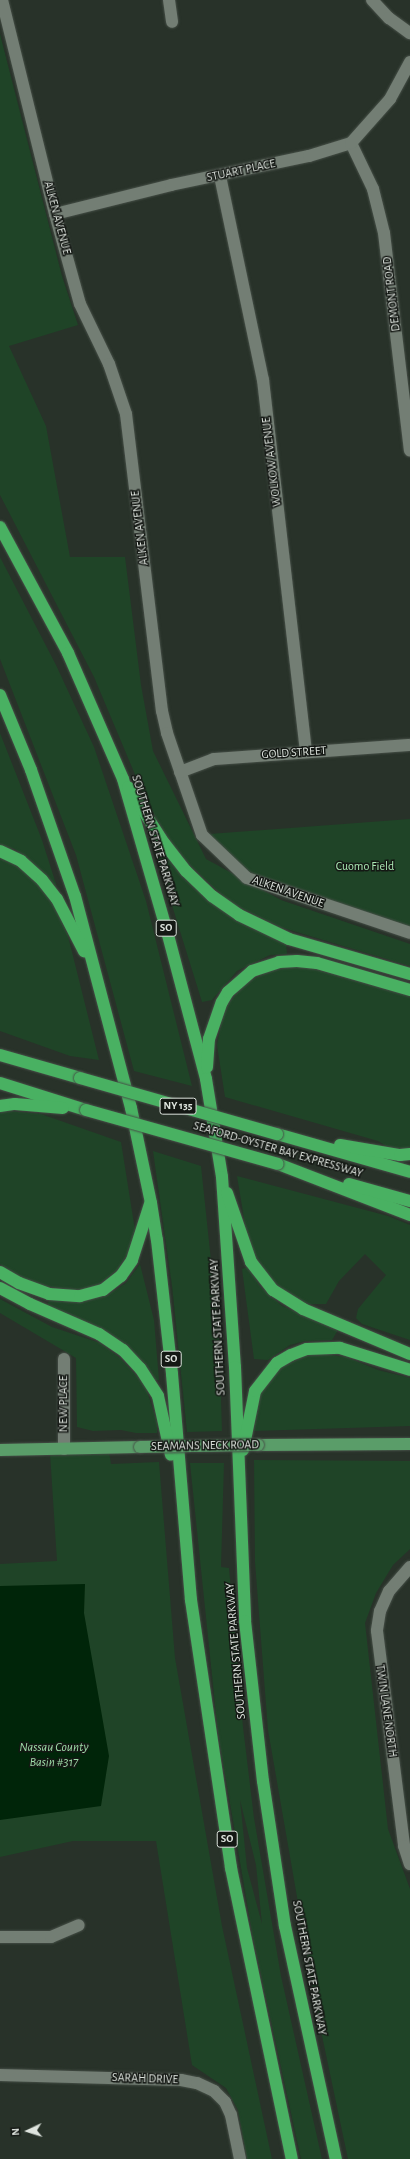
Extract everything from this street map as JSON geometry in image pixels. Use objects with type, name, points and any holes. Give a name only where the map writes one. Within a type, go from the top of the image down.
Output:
[{"type":"highway","name":"SOUTHERN STATE PARKWAY","points":[[0,527],[68,653],[123,779],[168,935],[206,1078],[222,1178],[239,1473],[245,1621],[263,1781],[285,1926],[336,2159]]},
{"type":"highway","name":"SO","points":[[0,695],[53,831],[96,974],[130,1108],[150,1203],[165,1302],[191,1600],[231,1868],[292,2159]]},
{"type":"highway","points":[[123,779],[147,812],[164,843],[186,871],[212,896],[239,915],[288,938],[410,974]]},
{"type":"highway","points":[[0,851],[28,866],[50,889],[67,916],[96,974]]},
{"type":"highway","points":[[206,1078],[209,1039],[215,1018],[228,992],[252,971],[279,962],[303,962],[410,990]]},
{"type":"highway","points":[[0,1047],[44,1067]]},
{"type":"highway","name":"SEAFORD-OYSTER BAY EXPRESSWAY","points":[[0,1055],[410,1172]]},
{"type":"highway","name":"SEAFORD-OYSTER BAY EXPRESSWAY","points":[[0,1083],[86,1110],[410,1201]]},
{"type":"highway","points":[[0,1106],[15,1104],[86,1110]]},
{"type":"highway","points":[[277,1134],[400,1156],[410,1154]]},
{"type":"highway","points":[[278,1164],[410,1215]]},
{"type":"highway","points":[[222,1178],[251,1262],[260,1277],[273,1290],[303,1309],[410,1354]]},
{"type":"highway","points":[[0,1272],[19,1283],[49,1294],[80,1296],[103,1290],[118,1279],[132,1260],[150,1203]]},
{"type":"highway","points":[[0,1288],[30,1304],[99,1334],[123,1350],[140,1368],[158,1396],[183,1515]]},
{"type":"highway","points":[[239,1473],[255,1391],[277,1363],[307,1349],[332,1347],[354,1350],[410,1370]]},
{"type":"main road","name":"SEAMANS NECK ROAD","points":[[0,1450],[258,1445],[410,1444]]},
{"type":"street","name":"ALKEN AVENUE","points":[[2,0],[55,214],[80,304],[109,364],[126,414],[162,711],[180,772],[202,835],[247,878],[410,933]]},
{"type":"street","points":[[169,0],[172,22]]},
{"type":"street","points":[[372,0],[389,18],[410,33]]},
{"type":"street","points":[[351,144],[375,118],[399,83],[410,62]]},
{"type":"street","name":"STUART PLACE","points":[[55,214],[310,156],[351,144]]},
{"type":"street","name":"DEMONT ROAD","points":[[351,144],[373,189],[384,233],[410,450]]},
{"type":"street","name":"WOLKOW AVENUE","points":[[220,176],[263,380],[306,752]]},
{"type":"street","name":"GOLD STREET","points":[[180,772],[214,759],[410,745]]},
{"type":"street","name":"NEW PLACE","points":[[64,1359],[64,1449]]},
{"type":"street","name":"TWIN LANE NORTH","points":[[410,1567],[389,1591],[380,1611],[378,1631],[403,1838],[410,1864]]},
{"type":"street","points":[[0,1937],[51,1938],[79,1925]]},
{"type":"street","name":"SARAH DRIVE","points":[[0,2075],[181,2080],[197,2083],[214,2091],[225,2102],[231,2115],[240,2159]]},
{"type":"green space","points":[[0,34],[62,276],[78,325],[9,346],[46,426],[70,557],[125,557],[141,685],[153,751],[206,859],[281,900],[410,944],[410,966],[280,927],[229,902],[176,852],[147,803],[94,677],[0,495]]},
{"type":"green space","points":[[0,557],[56,665],[94,747],[146,901],[192,1086],[134,1071],[76,855],[0,659]]},
{"type":"green space","points":[[0,733],[42,840],[57,887],[15,849],[0,846]]},
{"type":"green space","name":"Cuomo Field","points":[[410,819],[410,928],[249,874],[209,834]]},
{"type":"green space","points":[[157,840],[174,866],[203,896],[244,925],[286,943],[287,954],[270,955],[237,971],[212,1000],[202,1002],[153,844]]},
{"type":"green space","points":[[0,855],[28,873],[52,901],[68,936],[99,1060],[70,1056],[0,1031]]},
{"type":"green space","points":[[304,966],[410,996],[410,1149],[396,1152],[378,1141],[225,1097],[217,1045],[224,1009],[245,983],[278,967]]},
{"type":"green space","points":[[0,1110],[41,1114],[121,1142],[135,1230],[128,1253],[117,1270],[97,1286],[79,1291],[32,1284],[0,1264]]},
{"type":"green space","points":[[153,1151],[201,1166],[219,1336],[222,1431],[187,1432],[172,1286]]},
{"type":"green space","points":[[237,1176],[388,1216],[410,1225],[410,1340],[362,1324],[356,1318],[358,1309],[386,1275],[365,1254],[339,1281],[326,1304],[309,1304],[293,1298],[264,1274],[248,1242]]},
{"type":"green space","points":[[140,1264],[154,1320],[159,1380],[154,1380],[144,1364],[47,1305],[49,1300],[75,1302],[106,1296],[126,1283]]},
{"type":"green space","points":[[248,1267],[260,1286],[282,1306],[338,1330],[332,1340],[305,1341],[290,1345],[268,1360],[254,1359],[242,1269]]},
{"type":"green space","points":[[0,1299],[52,1327],[100,1343],[120,1358],[145,1385],[157,1422],[157,1433],[136,1433],[121,1430],[93,1431],[77,1427],[76,1358],[0,1313]]},
{"type":"green space","points":[[311,1353],[346,1357],[378,1370],[410,1378],[410,1426],[254,1431],[260,1393],[280,1368]]},
{"type":"green space","points":[[109,1452],[111,1464],[159,1462],[175,1658],[222,1926],[272,2159],[247,2159],[238,2110],[226,2088],[192,2065],[156,1841],[73,1841],[0,1857],[0,1564],[57,1561],[50,1453]]},
{"type":"green space","points":[[254,1460],[410,1461],[410,1549],[393,1565],[376,1593],[365,1623],[388,1829],[410,1889],[410,2159],[348,2159],[317,2012],[268,1730],[255,1562]]},
{"type":"green space","points":[[190,1463],[224,1463],[221,1567],[229,1568],[243,1727],[254,1818],[281,1976],[322,2159],[301,2159],[253,1938],[218,1733]],"holes":[[[240,1800],[256,1865],[262,1924],[247,1868]]]},
{"type":"water","name":"Nassau County Basin #317","points":[[85,1584],[84,1613],[109,1756],[101,1806],[0,1820],[0,1586]]}]
